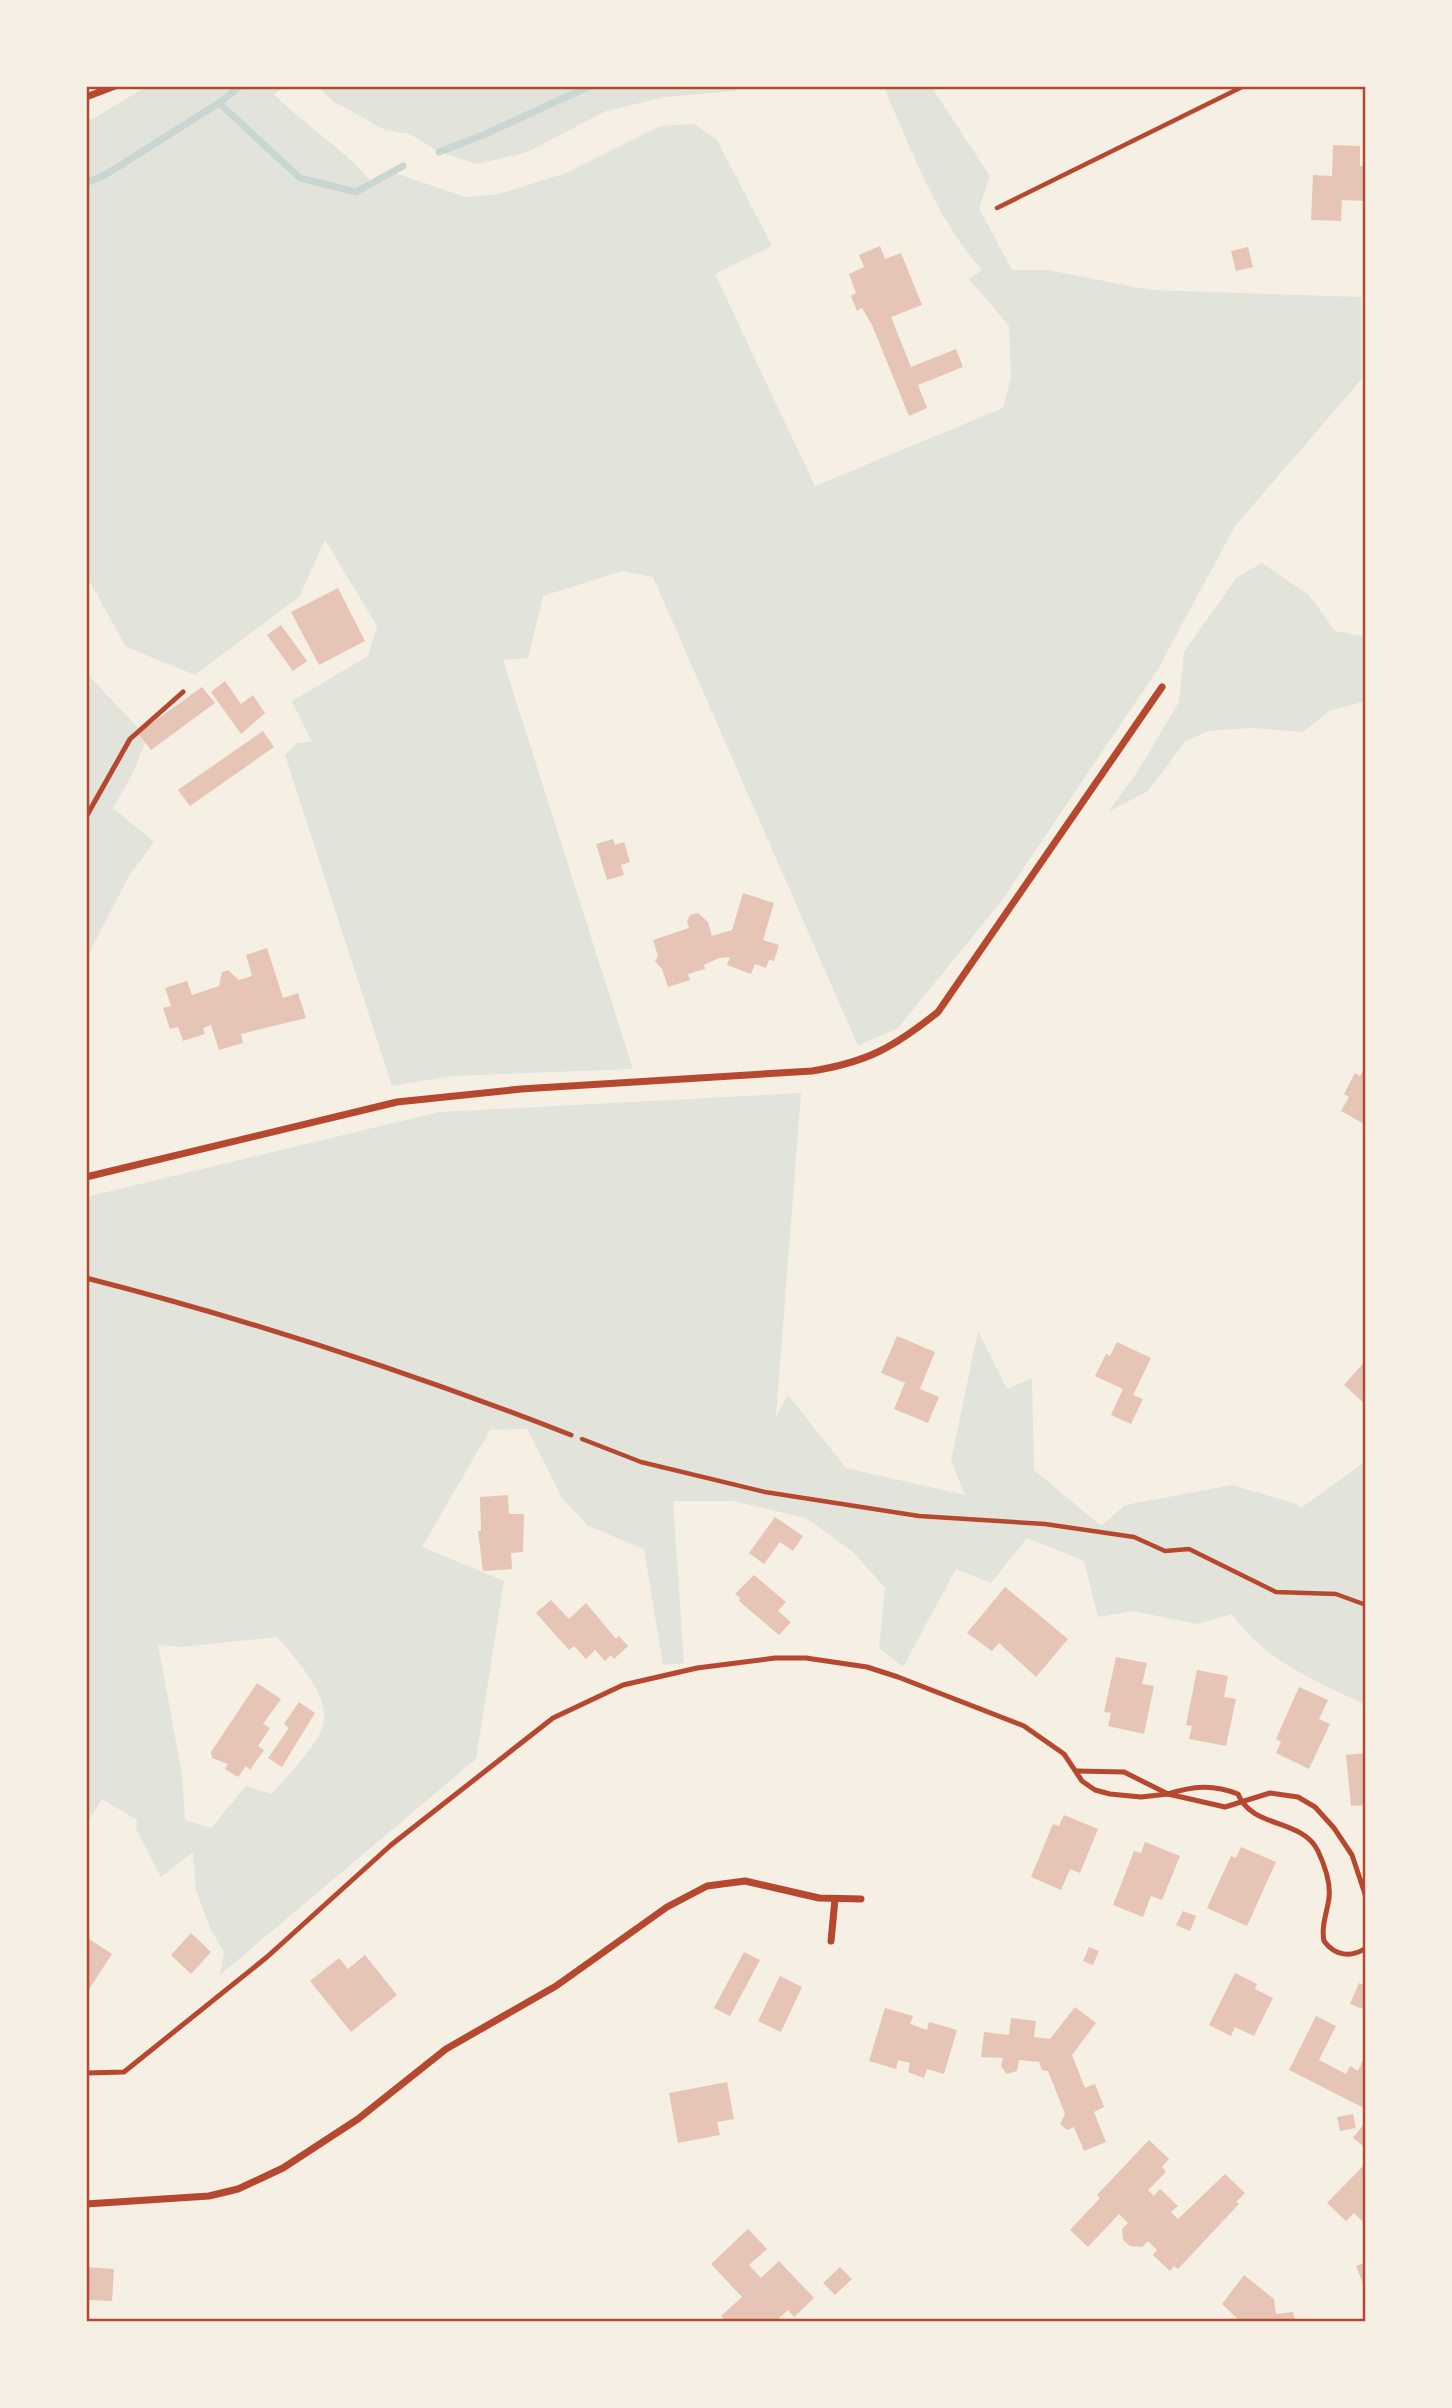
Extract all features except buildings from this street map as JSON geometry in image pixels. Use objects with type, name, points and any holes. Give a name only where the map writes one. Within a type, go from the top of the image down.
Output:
[{"type":"street","points":[[86,97],[115,86]]},
{"type":"street","points":[[86,1177],[397,1102],[521,1089],[751,1077],[851,1063],[887,1050],[938,1012],[1162,687]]},
{"type":"street","points":[[86,2204],[209,2196],[238,2189],[272,2174],[358,2119],[446,2049],[556,1986],[667,1907],[707,1886],[746,1881],[835,1899],[860,1899]]},
{"type":"street","points":[[831,1941],[835,1899]]},
{"type":"lane","points":[[86,817],[130,739],[183,692]]},
{"type":"lane","points":[[86,1279],[171,1300],[289,1335],[417,1377],[571,1435]]},
{"type":"lane","points":[[86,2073],[124,2072],[267,1957],[391,1845],[553,1718],[623,1685],[697,1668],[775,1658],[846,1663],[898,1677],[1000,1714],[1064,1754],[1082,1781],[1095,1790],[1126,1797],[1168,1794],[1189,1787],[1223,1788],[1238,1794],[1242,1802],[1257,1815],[1294,1828],[1313,1842],[1324,1865],[1329,1889],[1323,1925],[1324,1941],[1335,1952],[1342,1954],[1360,1952],[1366,1948]]},
{"type":"lane","points":[[1077,1771],[1124,1772],[1168,1794],[1226,1807],[1270,1793],[1298,1797],[1315,1807],[1352,1855],[1366,1897]]},
{"type":"path","points":[[997,208],[1244,86]]},
{"type":"path","points":[[571,1435],[641,1462],[765,1492],[919,1516],[1045,1524],[1134,1536],[1165,1551],[1189,1549],[1276,1592],[1336,1594],[1366,1605]]},
{"type":"shaded area","points":[[147,86],[287,86],[274,94],[349,159],[372,183],[392,172],[466,197],[499,194],[566,173],[660,126],[694,124],[717,140],[772,246],[715,274],[815,486],[1003,408],[1011,377],[1009,326],[969,279],[982,270],[951,229],[938,206],[883,86],[931,86],[990,176],[979,208],[1012,270],[1048,270],[1150,290],[1361,297],[1361,380],[1235,526],[1158,669],[1000,903],[898,1028],[858,1046],[653,577],[622,571],[543,596],[528,658],[503,660],[633,1069],[453,1076],[392,1086],[285,755],[297,743],[312,742],[292,701],[368,656],[377,626],[325,540],[299,597],[195,675],[126,647],[91,584],[86,582],[86,120],[96,117]]},
{"type":"shaded area","points":[[317,86],[739,86],[735,91],[665,97],[606,111],[528,152],[477,164],[439,152],[410,134],[385,130],[333,101]]},
{"type":"shaded area","points":[[1262,563],[1309,595],[1335,631],[1366,637],[1366,701],[1329,711],[1303,732],[1252,728],[1208,731],[1185,742],[1148,791],[1108,812],[1138,771],[1179,702],[1184,652],[1236,578]]},
{"type":"shaded area","points":[[86,673],[147,737],[133,773],[113,808],[154,842],[129,876],[86,959]]},
{"type":"shaded area","points":[[801,1093],[776,1417],[788,1395],[846,1468],[965,1495],[951,1461],[978,1331],[1007,1389],[1032,1378],[1034,1470],[1099,1524],[1103,1524],[1125,1505],[1232,1485],[1297,1504],[1301,1508],[1366,1461],[1366,1705],[1310,1678],[1275,1657],[1245,1630],[1232,1614],[1197,1624],[1133,1611],[1098,1617],[1084,1561],[1027,1538],[991,1583],[956,1569],[903,1667],[879,1648],[885,1588],[852,1551],[806,1518],[733,1501],[673,1501],[684,1663],[663,1665],[644,1549],[588,1526],[562,1498],[527,1429],[490,1430],[422,1547],[504,1581],[476,1759],[220,1975],[224,1952],[210,1928],[196,1890],[193,1852],[161,1877],[136,1829],[137,1820],[102,1799],[86,1825],[86,1197],[439,1112]],"holes":[[[277,1637],[319,1694],[324,1720],[320,1733],[304,1757],[272,1794],[246,1786],[211,1828],[185,1820],[182,1774],[158,1645],[182,1647]]]},
{"type":"waterway","points":[[86,183],[105,175],[219,103],[240,86]]},
{"type":"waterway","points":[[439,152],[590,86]]},
{"type":"waterway","points":[[219,103],[300,178],[356,192],[403,166]]}]
